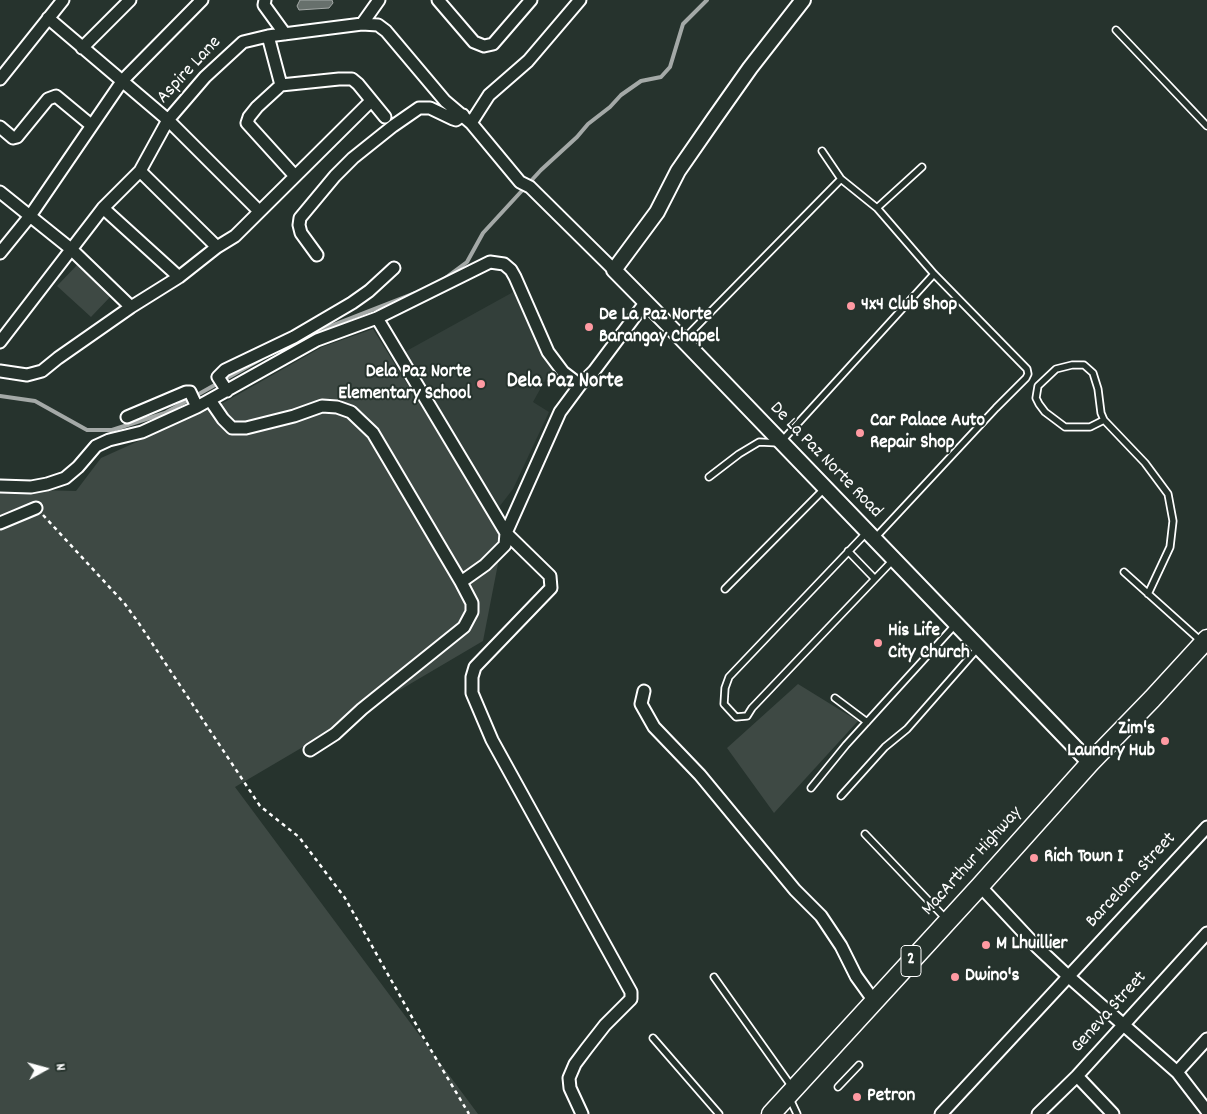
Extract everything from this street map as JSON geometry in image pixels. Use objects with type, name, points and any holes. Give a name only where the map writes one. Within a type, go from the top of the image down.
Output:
[{"type":"highway","name":"MacArthur Highway","points":[[771,1114],[948,922],[1090,763],[1205,641]]},
{"type":"street","points":[[0,79],[63,0]]},
{"type":"street","points":[[82,48],[130,0]]},
{"type":"street","points":[[0,254],[30,216],[123,80],[202,0]]},
{"type":"street","points":[[265,0],[264,5],[285,34]]},
{"type":"street","points":[[362,24],[380,0]]},
{"type":"street","points":[[438,0],[474,42],[484,46],[493,44],[526,2]]},
{"type":"street","points":[[317,256],[302,233],[299,225],[300,218],[353,158],[419,108],[430,108],[456,120],[467,119],[489,95],[528,61],[580,0]]},
{"type":"street","points":[[614,270],[657,212],[678,171],[698,141],[750,68],[803,0]]},
{"type":"street","points":[[48,18],[168,120],[259,211]]},
{"type":"street","name":"Aspire Lane","points":[[0,342],[103,208],[140,171],[168,120],[205,77],[243,42],[268,36],[362,24],[378,25],[386,31],[444,100],[467,119],[525,184]]},
{"type":"street","points":[[268,36],[281,85]]},
{"type":"street","points":[[295,176],[247,123],[257,107],[281,85],[352,79],[386,117]]},
{"type":"street","points":[[0,126],[13,138],[17,137],[52,96],[56,96],[65,102],[91,125]]},
{"type":"street","points":[[0,371],[27,375],[42,371],[131,308],[179,277],[217,247],[235,236],[371,101]]},
{"type":"street","points":[[140,171],[217,247]]},
{"type":"street","name":"De La Paz Norte Road","points":[[525,184],[683,340],[780,443],[1090,763]]},
{"type":"street","points":[[0,192],[71,250],[131,308]]},
{"type":"street","points":[[103,208],[179,277]]},
{"type":"street","points":[[127,417],[153,416],[195,402],[210,400],[223,385],[317,340],[377,318],[490,262],[504,264],[515,277],[548,352],[563,372],[580,385]]},
{"type":"street","points":[[223,385],[224,370],[294,337],[352,303],[370,291],[394,268]]},
{"type":"street","points":[[462,582],[485,565],[505,545],[506,533],[560,412],[580,385],[594,371],[645,303]]},
{"type":"street","points":[[377,318],[506,533],[550,576],[551,588],[475,668],[472,677],[472,693],[492,740],[631,992],[631,999],[605,1025],[575,1064],[570,1078],[570,1088],[582,1114]]},
{"type":"street","points":[[0,486],[31,487],[65,478],[78,467],[96,446],[109,440],[142,432],[153,416],[182,392],[190,392],[195,402]]},
{"type":"street","points":[[210,400],[232,428],[246,428],[294,416],[322,406],[337,406],[351,412],[372,433],[462,582],[472,603],[472,612],[464,626],[362,709],[335,734],[310,750]]},
{"type":"street","points":[[0,523],[36,508]]},
{"type":"street","points":[[644,691],[641,704],[654,727],[700,775],[794,890],[821,916],[841,946],[856,976],[874,1001]]},
{"type":"street","name":"Barcelona Street","points":[[941,1114],[1207,827]]},
{"type":"street","points":[[980,886],[1037,947],[1176,1072],[1207,1111]]},
{"type":"street","name":"Geneva Street","points":[[1038,1114],[1076,1076],[1207,933]]},
{"type":"street","points":[[1176,1072],[1207,1039]]},
{"type":"street","points":[[1076,1076],[1113,1114]]},
{"type":"lane","points":[[1116,30],[1207,126]]},
{"type":"lane","points":[[822,151],[841,179],[876,208],[934,274],[1014,354],[1027,369],[1028,374],[870,536],[848,551],[729,677],[725,688],[724,704],[736,718],[747,716],[752,708],[894,559]]},
{"type":"lane","points":[[876,208],[922,167]]},
{"type":"lane","points":[[683,340],[841,179]]},
{"type":"lane","points":[[709,477],[759,442],[780,443],[934,274]]},
{"type":"lane","points":[[1104,420],[1090,427],[1066,427],[1045,412],[1039,404],[1036,398],[1038,386],[1056,369],[1072,365],[1084,366],[1093,374],[1104,420],[1145,463],[1168,494],[1173,521],[1170,548],[1148,594]]},
{"type":"lane","points":[[725,590],[825,488]]},
{"type":"lane","points":[[848,551],[874,578]]},
{"type":"lane","points":[[1124,572],[1174,619],[1205,641]]},
{"type":"lane","points":[[811,788],[867,722],[956,624]]},
{"type":"lane","points":[[841,796],[885,747],[907,729],[978,648]]},
{"type":"lane","points":[[835,698],[867,722]]},
{"type":"lane","points":[[865,834],[948,922]]},
{"type":"lane","points":[[714,977],[791,1092],[797,1114]]},
{"type":"lane","points":[[653,1038],[719,1114]]},
{"type":"lane","points":[[838,1087],[859,1065]]},
{"type":"path","points":[[36,508],[125,604],[260,806],[299,837],[345,898],[469,1114]]},
{"type":"shaded area","points":[[300,0],[332,0],[333,3],[329,8],[299,10],[297,6]]},
{"type":"shaded area","points":[[77,265],[111,296],[91,317],[57,286]]},
{"type":"shaded area","name":"Dela Paz Norte Elementary School","points":[[515,291],[553,366],[533,402],[549,412],[513,489],[496,511],[401,354]]},
{"type":"shaded area","points":[[373,329],[503,538],[483,641],[235,787],[478,1114],[0,1114],[0,489],[76,491],[101,458],[223,403],[322,347]]},
{"type":"shaded area","points":[[798,684],[858,721],[774,813],[727,748]]},
{"type":"waterway","points":[[444,279],[467,262],[483,233],[541,170],[577,137],[588,124],[610,107],[621,95],[641,81],[661,77],[670,67],[683,24],[707,0]]},
{"type":"waterway","points":[[310,334],[415,293]]},
{"type":"waterway","points":[[0,396],[35,401],[87,430],[112,430],[165,413],[261,359]]},
{"type":"place","name":"4x4 Club Shop","points":[[851,306]]},
{"type":"place","name":"De La Paz Norte Barangay Chapel","points":[[589,327]]},
{"type":"place","name":"Dela Paz Norte Elementary School","points":[[481,384]]},
{"type":"place","name":"Car Palace Auto Repair Shop","points":[[860,433]]},
{"type":"place","name":"His Life City Church","points":[[878,643]]},
{"type":"place","name":"Zim's Laundry Hub","points":[[1165,741]]},
{"type":"place","name":"Rich Town I","points":[[1034,858]]},
{"type":"place","name":"M Lhuillier","points":[[986,945]]},
{"type":"place","name":"Dwino's","points":[[955,977]]},
{"type":"place","name":"Petron","points":[[857,1097]]},
{"type":"district","name":"Dela Paz Norte","points":[[565,383]]}]
